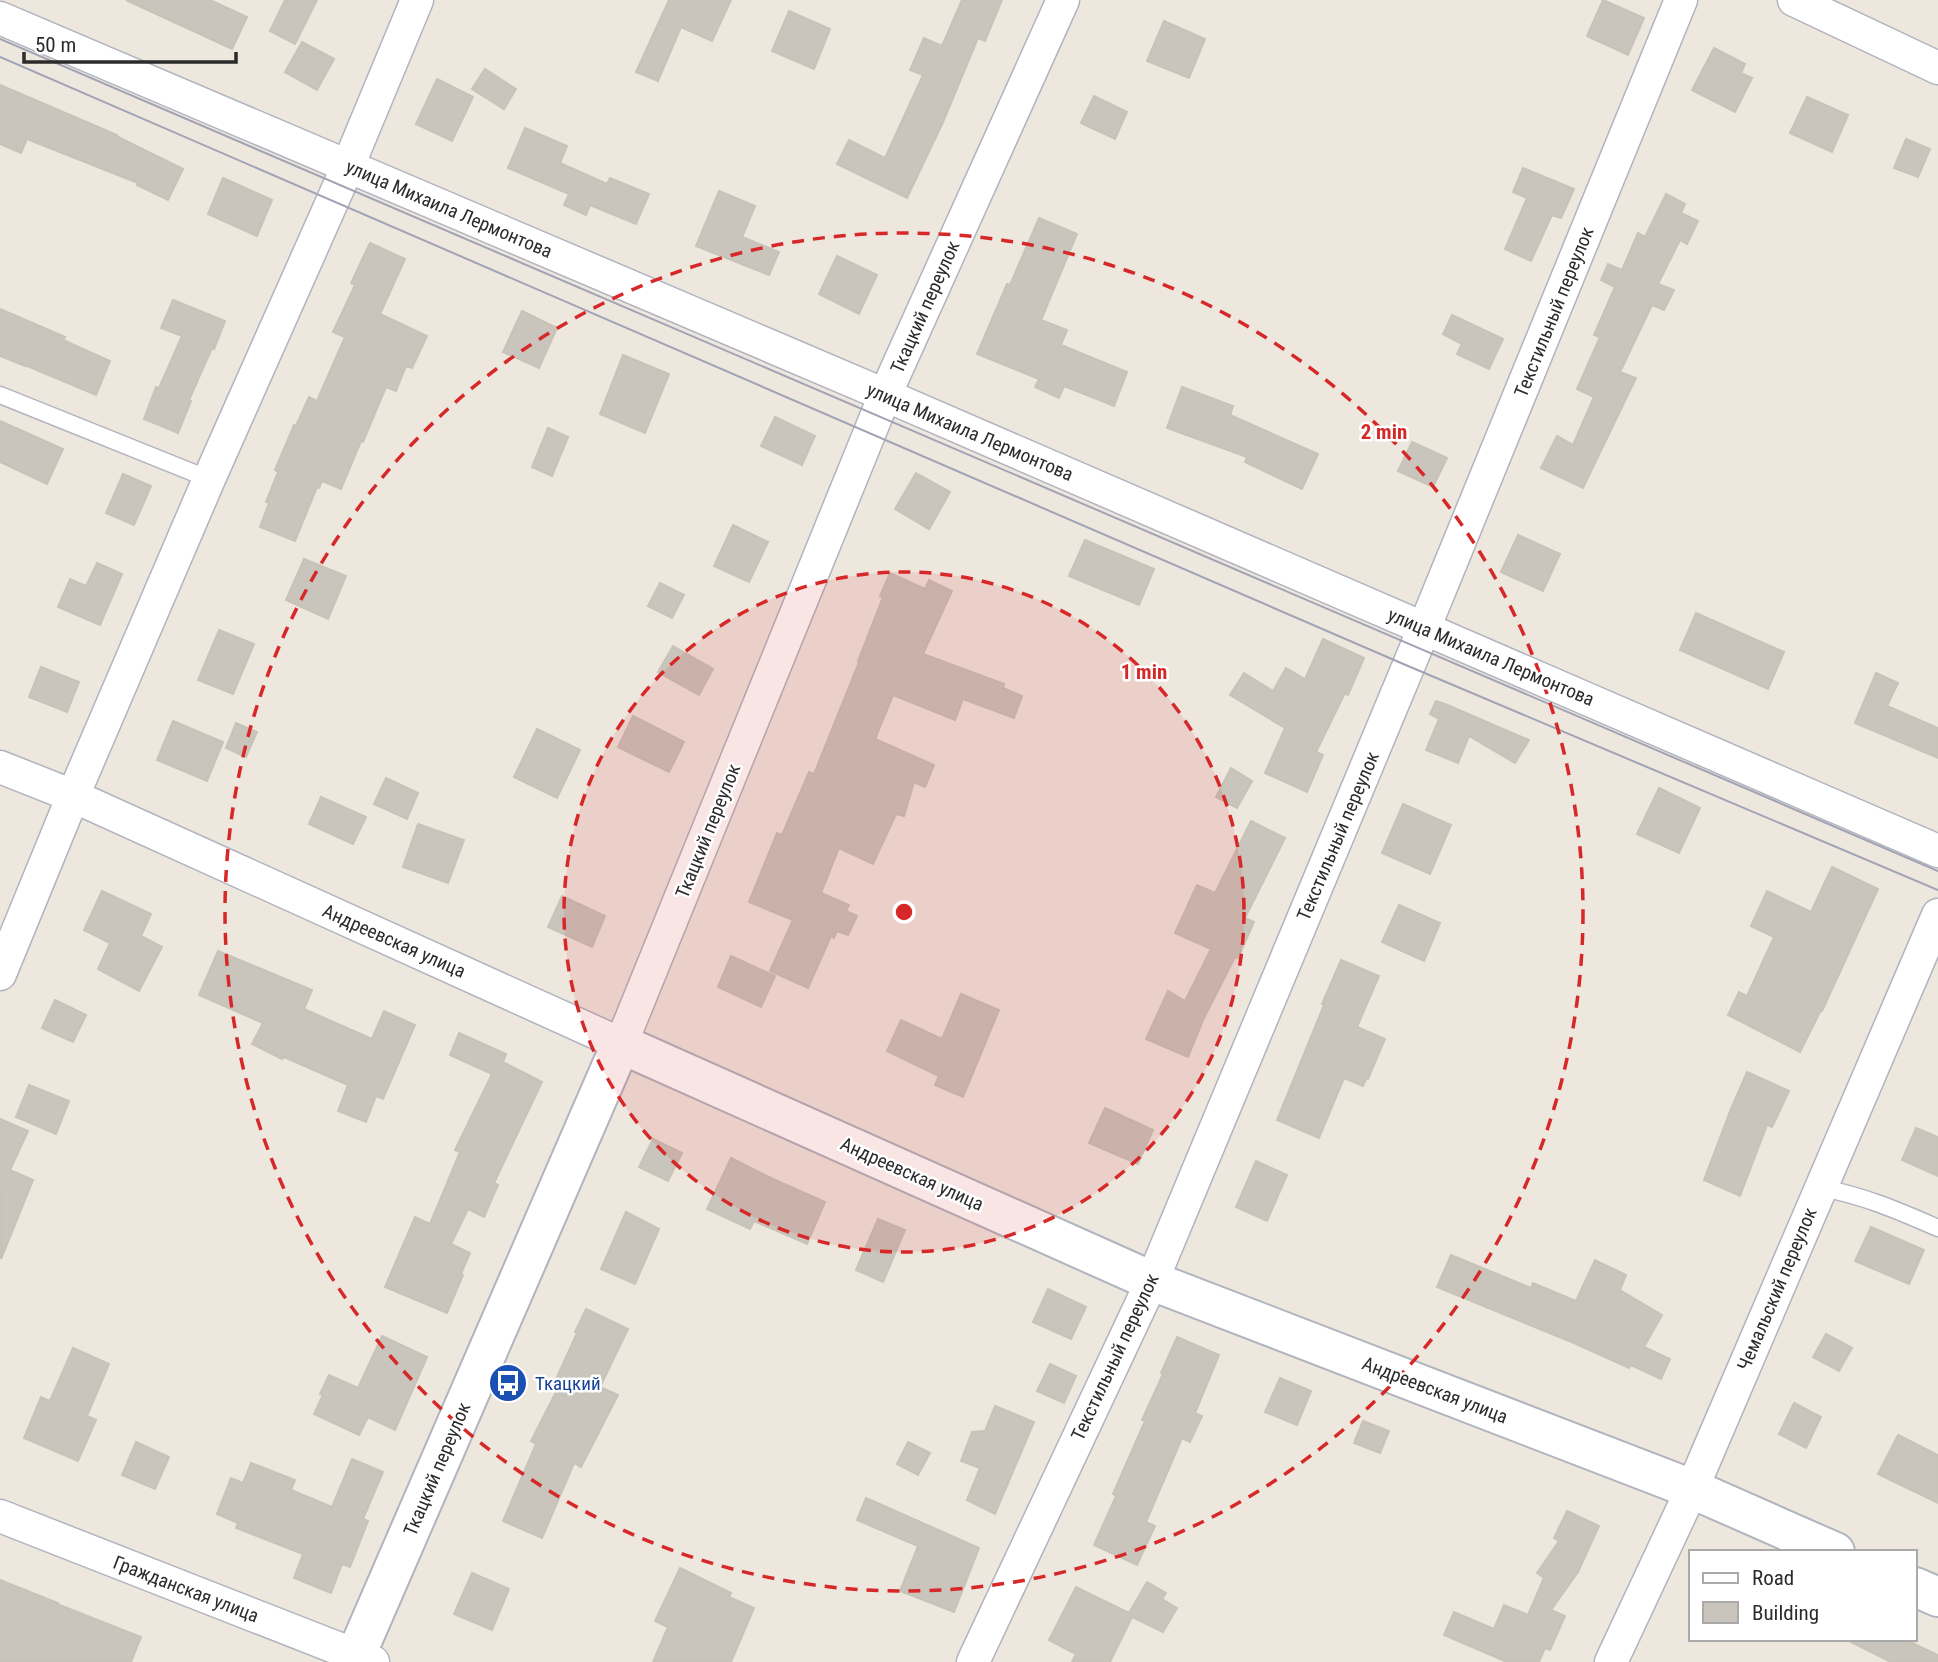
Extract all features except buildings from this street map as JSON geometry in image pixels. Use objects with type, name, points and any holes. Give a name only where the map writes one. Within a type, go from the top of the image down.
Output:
[{"type":"street","points":[[0,974],[209,479],[348,166],[416,0]]},
{"type":"street","name":"Ткацкий переулок","points":[[361,1660],[621,1044],[885,395],[1063,0]]},
{"type":"street","name":"Текстильный переулок","points":[[973,1662],[1152,1281],[1424,628],[1681,0]]},
{"type":"street","points":[[1794,0],[1938,68]]},
{"type":"street","name":"улица Михаила Лермонтова","points":[[0,18],[885,395],[1938,851]]},
{"type":"street","name":"Андреевская улица","points":[[0,767],[74,796],[1152,1281],[1692,1489],[1830,1550]]},
{"type":"street","name":"Чемальский переулок","points":[[1611,1662],[1692,1489],[1938,915]]},
{"type":"street","name":"Гражданская улица","points":[[0,1516],[361,1660]]},
{"type":"street","points":[[1917,1588],[1938,1597]]},
{"type":"lane","points":[[0,395],[209,479]]},
{"type":"lane","points":[[1821,1188],[1869,1199],[1938,1228]]},
{"type":"tram line","points":[[0,39],[1938,871]]},
{"type":"tram line","points":[[0,57],[1408,666],[1938,890]]},
{"type":"place","name":"Ткацкий","points":[[508,1383]]}]
